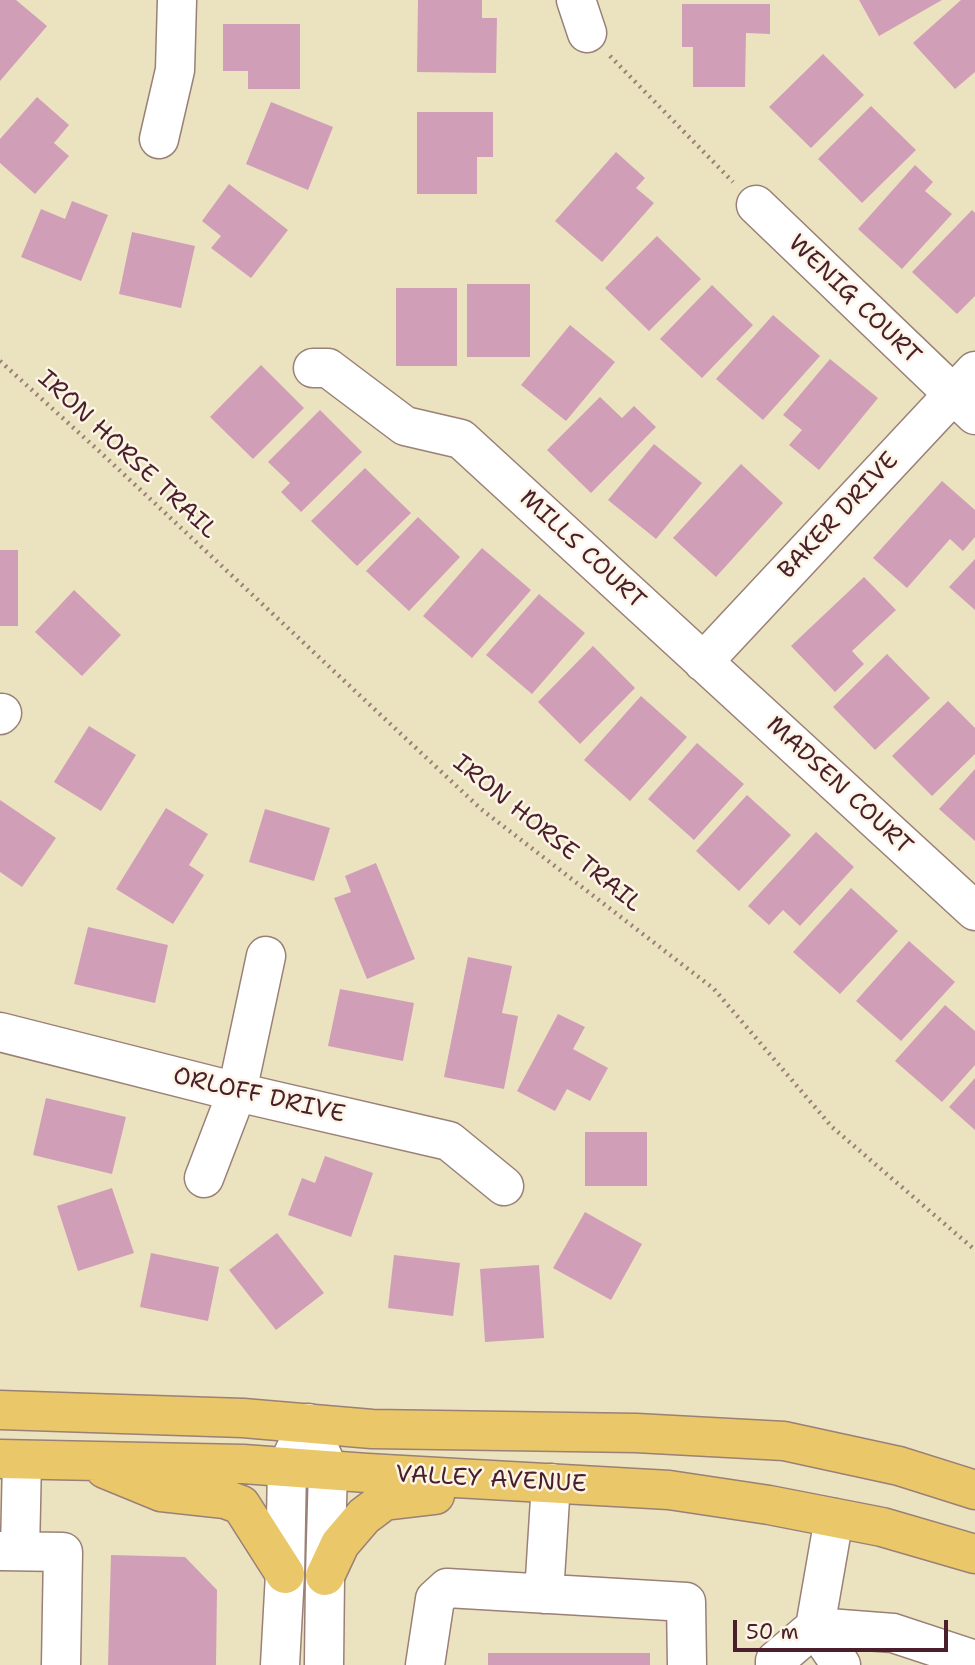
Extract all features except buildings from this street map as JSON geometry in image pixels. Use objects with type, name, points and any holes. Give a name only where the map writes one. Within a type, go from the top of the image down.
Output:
[{"type":"main road","name":"VALLEY AVENUE","points":[[0,1410],[243,1418],[372,1429],[636,1433],[784,1441],[899,1466],[975,1490]]},
{"type":"main road","name":"VALLEY AVENUE","points":[[11,1459],[243,1464],[669,1490],[882,1527],[975,1554]]},
{"type":"main road","points":[[83,1461],[161,1492],[225,1499],[241,1505],[285,1574]]},
{"type":"main road","points":[[324,1576],[340,1544],[364,1516],[384,1501],[432,1496],[477,1479]]},
{"type":"street","points":[[159,139],[175,70],[177,0]]},
{"type":"street","name":"WENIG COURT","points":[[756,205],[967,394]]},
{"type":"street","name":"MILLS COURT","points":[[313,368],[328,368],[405,426],[461,439],[703,662]]},
{"type":"street","name":"BAKER DRIVE","points":[[703,662],[967,394]]},
{"type":"street","name":"MADSEN COURT","points":[[703,662],[975,911]]},
{"type":"street","points":[[204,1178],[237,1092],[266,956]]},
{"type":"street","name":"ORLOFF DRIVE","points":[[0,1032],[237,1092],[449,1141],[504,1186]]},
{"type":"street","points":[[280,1665],[287,1467],[308,1423]]},
{"type":"street","points":[[308,1423],[328,1469],[324,1665]]},
{"type":"street","points":[[11,1459],[10,1551],[63,1552],[61,1665]]},
{"type":"street","points":[[544,1594],[551,1483]]},
{"type":"street","points":[[775,1665],[775,1661],[815,1627],[834,1518]]},
{"type":"street","points":[[425,1665],[435,1599],[447,1588],[686,1602],[687,1665]]},
{"type":"street","points":[[815,1627],[893,1633],[975,1660]]},
{"type":"street","points":[[815,1627],[841,1665]]},
{"type":"path","points":[[582,17],[756,205]]},
{"type":"path","name":"IRON HORSE TRAIL","points":[[0,361],[481,809],[714,989],[832,1127],[975,1250]]}]
